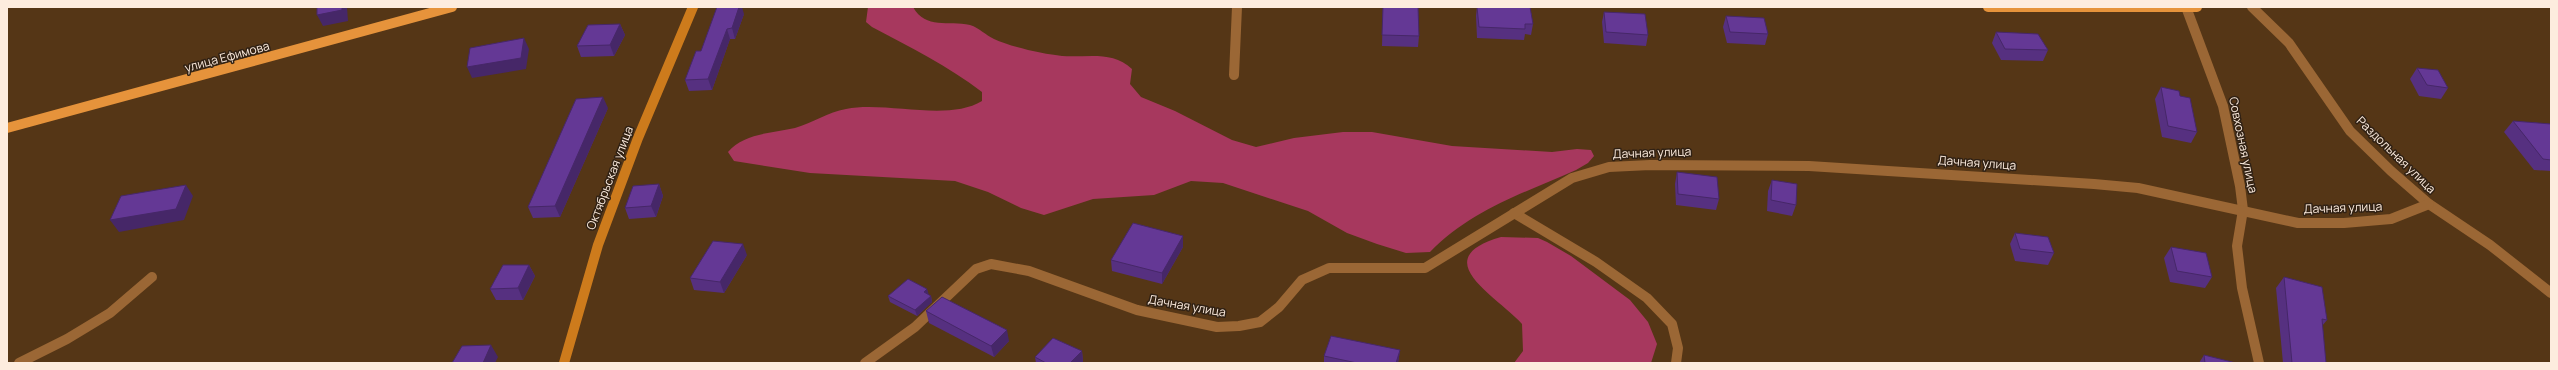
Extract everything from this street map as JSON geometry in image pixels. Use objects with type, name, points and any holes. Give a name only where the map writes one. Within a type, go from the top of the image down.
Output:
[{"type":"main road","name":"улица Ефимова","points":[[7,128],[452,7]]},
{"type":"main road","points":[[1988,7],[2197,7]]},
{"type":"street","name":"Октябрьская улица","points":[[564,363],[598,245],[638,138],[693,7]]},
{"type":"street","points":[[1234,75],[1237,7]]},
{"type":"street","name":"Совхозная улица","points":[[2186,7],[2223,106],[2240,186],[2243,210],[2237,246],[2242,288],[2259,363]]},
{"type":"street","name":"Раздольная улица","points":[[2252,7],[2289,43],[2350,131],[2429,204],[2490,245],[2551,293]]},
{"type":"street","name":"Дачная улица","points":[[866,363],[921,322],[976,269],[991,264],[1029,270],[1137,310],[1217,327],[1239,326],[1260,322],[1279,307],[1302,280],[1329,268],[1425,268],[1572,178],[1609,167],[1650,165],[1809,166],[2094,184],[2138,188],[2298,222],[2344,223],[2391,219],[2429,204]]},
{"type":"street","points":[[1514,213],[1596,262],[1647,298],[1672,324],[1678,348],[1676,363]]},
{"type":"street","points":[[19,363],[67,339],[110,313],[152,277]]},
{"type":"shaded area","points":[[868,7],[913,7],[924,19],[938,23],[970,25],[1001,42],[1037,52],[1062,56],[1099,56],[1116,59],[1132,69],[1130,84],[1141,97],[1175,111],[1232,140],[1256,147],[1294,138],[1343,132],[1372,132],[1452,146],[1552,152],[1577,149],[1591,150],[1594,156],[1588,163],[1576,170],[1518,195],[1481,214],[1446,237],[1430,252],[1406,253],[1347,233],[1308,211],[1223,183],[1191,181],[1154,195],[1093,199],[1044,215],[1021,208],[988,192],[955,181],[810,173],[734,161],[728,152],[742,141],[750,137],[795,128],[839,110],[862,107],[879,107],[935,111],[952,110],[968,107],[982,101],[982,92],[956,74],[872,27],[866,22]]},
{"type":"shaded area","points":[[1501,237],[1538,238],[1547,242],[1571,256],[1630,300],[1648,322],[1657,344],[1651,363],[1514,363],[1523,351],[1522,324],[1484,290],[1474,278],[1468,267],[1469,256],[1479,246]]},
{"type":"building","points":[[317,7],[342,7],[342,10],[317,15]]},
{"type":"building","points":[[717,7],[739,7],[732,28],[727,29],[708,79],[685,80],[696,51],[701,51]]},
{"type":"building","points":[[1383,7],[1418,7],[1419,36],[1382,35]]},
{"type":"building","points":[[1477,7],[1530,7],[1533,24],[1525,24],[1525,29],[1479,27]]},
{"type":"building","points":[[1604,12],[1645,14],[1648,35],[1606,32]]},
{"type":"building","points":[[1726,16],[1764,18],[1768,34],[1730,32]]},
{"type":"building","points":[[620,24],[610,45],[577,46],[588,25]]},
{"type":"building","points":[[1996,32],[2038,34],[2048,50],[2005,49]]},
{"type":"building","points":[[524,38],[521,58],[467,67],[470,48]]},
{"type":"building","points":[[2417,68],[2438,70],[2448,88],[2427,85]]},
{"type":"building","points":[[2161,87],[2179,91],[2180,96],[2190,98],[2197,132],[2168,126]]},
{"type":"building","points":[[603,97],[555,206],[528,207],[576,99]]},
{"type":"building","points":[[2513,121],[2551,124],[2551,160],[2543,159]]},
{"type":"building","points":[[1677,172],[1717,177],[1719,199],[1678,194]]},
{"type":"building","points":[[1772,180],[1797,184],[1796,205],[1771,200]]},
{"type":"building","points":[[659,184],[651,206],[625,208],[633,186]]},
{"type":"building","points":[[186,185],[176,209],[110,220],[121,196]]},
{"type":"building","points":[[1133,223],[1183,236],[1162,273],[1111,260]]},
{"type":"building","points":[[2015,233],[2048,237],[2054,253],[2020,249]]},
{"type":"building","points":[[713,241],[743,244],[720,282],[690,278]]},
{"type":"building","points":[[2171,247],[2206,253],[2212,277],[2177,271]]},
{"type":"building","points":[[503,265],[529,265],[518,288],[490,289]]},
{"type":"building","points":[[2284,277],[2322,287],[2327,320],[2322,319],[2326,363],[2292,363]]},
{"type":"building","points":[[908,279],[927,289],[924,292],[931,296],[915,310],[888,296]]},
{"type":"building","points":[[942,297],[1007,330],[991,346],[926,311]]},
{"type":"building","points":[[1331,336],[1400,350],[1396,363],[1357,363],[1324,356]]},
{"type":"building","points":[[1053,338],[1082,351],[1070,363],[1046,363],[1035,357]]},
{"type":"building","points":[[491,345],[483,363],[452,363],[462,346]]},
{"type":"building","points":[[2204,355],[2236,363],[2205,363]]}]
